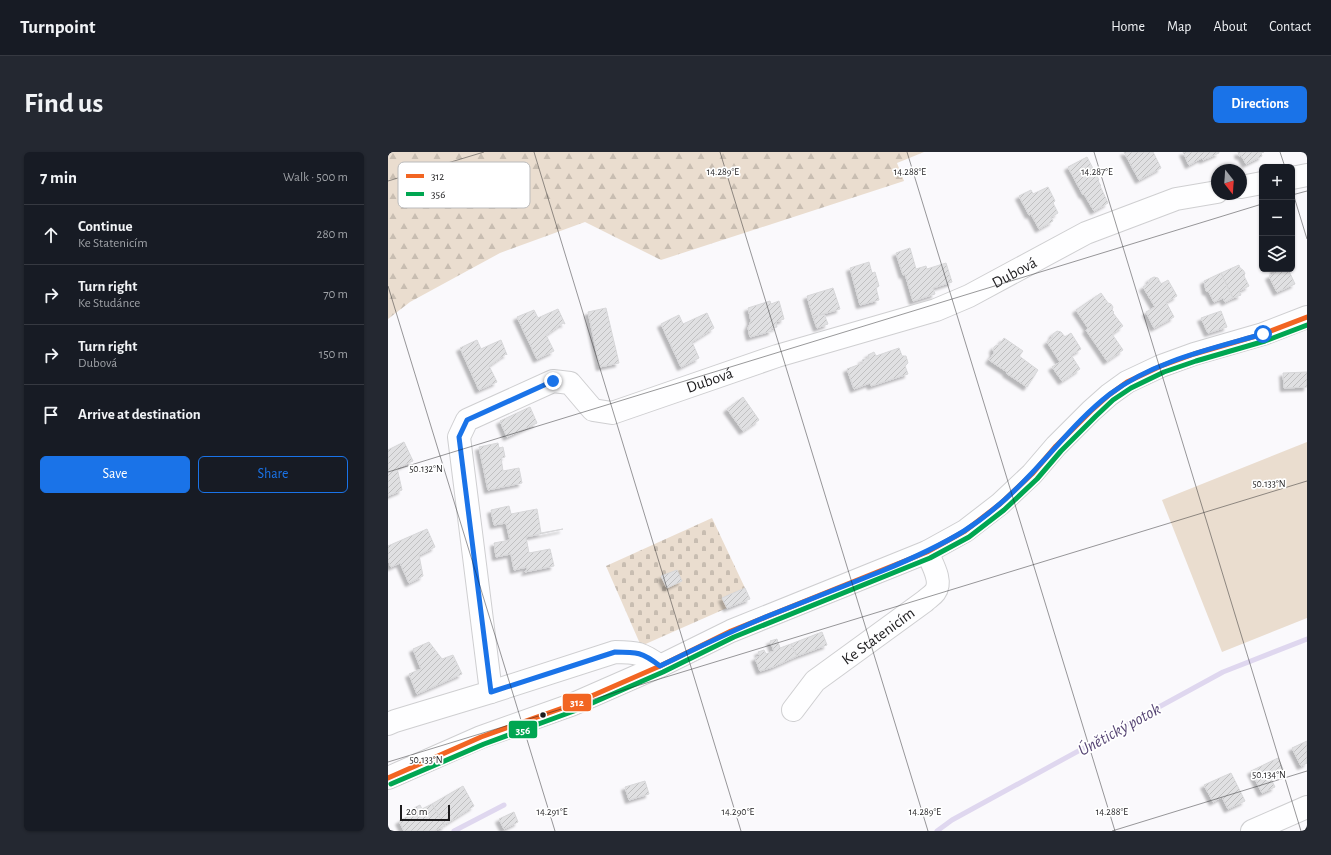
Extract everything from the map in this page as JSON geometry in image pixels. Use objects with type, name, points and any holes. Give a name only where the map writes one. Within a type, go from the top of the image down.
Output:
[{"type":"street","points":[[1295,177],[1307,175]]},
{"type":"street","points":[[1247,186],[1259,184]]},
{"type":"street","name":"Dubová","points":[[491,692],[459,437],[467,420],[553,381],[570,383],[593,410],[612,413],[777,356],[936,310],[969,296],[1086,234],[1176,199],[1211,193]]},
{"type":"street","points":[[388,778],[481,737],[570,705],[660,666],[731,631],[927,552],[965,530],[1000,504],[1032,474],[1056,446],[1091,411],[1127,382],[1161,366],[1194,354],[1263,334],[1307,317]]},
{"type":"street","name":"Ke Statenicím","points":[[793,710],[816,681],[925,601],[934,592],[938,585],[937,576],[927,552]]},
{"type":"street","points":[[388,724],[615,652],[634,652],[646,656],[660,666]]},
{"type":"street","points":[[388,761],[402,757],[431,758]]},
{"type":"street","points":[[1252,831],[1307,807]]},
{"type":"green space","points":[[388,152],[924,152],[897,163],[904,181],[661,260],[585,222],[500,253],[410,302],[388,319]]},
{"type":"green space","points":[[1307,442],[1307,618],[1222,652],[1162,500]]},
{"type":"green space","points":[[712,518],[745,588],[722,598],[727,608],[641,646],[606,566]]},
{"type":"building","points":[[1124,152],[1153,152],[1161,168],[1139,180]]},
{"type":"building","points":[[1183,152],[1219,153],[1203,160],[1202,158],[1189,165]]},
{"type":"building","points":[[1238,152],[1264,152],[1261,153],[1262,156],[1246,164],[1241,155],[1239,156]]},
{"type":"building","points":[[1087,157],[1099,180],[1100,186],[1108,203],[1094,211],[1084,194],[1083,195],[1068,167]]},
{"type":"building","points":[[1048,187],[1055,201],[1053,203],[1058,213],[1051,217],[1053,221],[1039,229],[1031,214],[1029,215],[1019,196],[1031,190],[1033,194]]},
{"type":"building","points":[[910,248],[916,269],[926,266],[927,269],[946,263],[952,282],[933,288],[935,294],[913,301],[905,274],[903,275],[896,253]]},
{"type":"building","points":[[869,262],[872,273],[875,272],[879,286],[876,288],[879,300],[860,305],[850,268]]},
{"type":"building","points":[[1239,265],[1245,273],[1244,276],[1249,286],[1239,291],[1241,295],[1233,298],[1221,273]]},
{"type":"building","points":[[1289,272],[1295,284],[1277,292],[1269,276],[1275,273]]},
{"type":"building","points":[[1221,273],[1233,298],[1225,302],[1223,298],[1214,302],[1209,292],[1206,291],[1204,281]]},
{"type":"building","points":[[1154,277],[1158,278],[1161,284],[1168,280],[1177,296],[1166,302],[1174,317],[1154,328],[1146,312],[1155,307],[1143,287],[1149,283],[1150,279]]},
{"type":"building","points":[[833,288],[840,309],[813,317],[807,296]]},
{"type":"building","points":[[1101,293],[1113,307],[1113,313],[1123,326],[1112,334],[1123,350],[1107,361],[1086,330],[1088,328],[1076,310]]},
{"type":"building","points":[[770,301],[771,304],[779,301],[784,319],[776,322],[777,327],[771,328],[772,331],[750,337],[748,328],[751,321],[748,308]]},
{"type":"building","points":[[606,308],[619,363],[600,367],[588,312]]},
{"type":"building","points":[[558,309],[565,324],[563,323],[546,335],[554,351],[537,359],[517,317],[534,310],[538,318]]},
{"type":"building","points":[[1221,311],[1227,327],[1208,333],[1201,318]]},
{"type":"building","points":[[707,313],[714,328],[692,342],[699,358],[681,367],[661,324],[679,315],[683,324]]},
{"type":"building","points":[[824,314],[828,324],[817,328],[813,317]]},
{"type":"building","points":[[1057,331],[1061,332],[1065,337],[1071,333],[1081,349],[1071,355],[1080,369],[1062,381],[1052,367],[1060,362],[1047,342]]},
{"type":"building","points":[[1004,338],[1023,351],[1019,356],[1038,370],[1027,387],[989,360],[994,353],[993,349],[995,346],[999,345]]},
{"type":"building","points":[[477,340],[481,349],[501,340],[507,355],[506,354],[489,366],[497,382],[479,390],[460,348]]},
{"type":"building","points":[[899,348],[902,356],[906,356],[908,363],[905,366],[908,374],[871,386],[870,383],[854,389],[847,369],[863,363],[862,360],[869,358],[868,355],[874,352],[876,356]]},
{"type":"building","points":[[1307,372],[1307,387],[1284,388],[1283,373]]},
{"type":"building","points":[[743,397],[759,420],[743,431],[727,409]]},
{"type":"building","points":[[530,407],[537,423],[507,437],[500,421]]},
{"type":"building","points":[[404,442],[413,461],[397,468],[402,490],[388,496],[388,450]]},
{"type":"building","points":[[498,443],[499,448],[503,447],[505,457],[501,458],[503,471],[519,468],[522,483],[488,490],[479,447]]},
{"type":"building","points":[[509,506],[511,514],[537,509],[541,533],[563,529],[526,537],[529,553],[550,549],[554,566],[525,572],[527,567],[514,570],[511,554],[496,557],[494,543],[510,540],[506,523],[494,525],[491,510]]},
{"type":"building","points":[[427,529],[435,547],[419,555],[423,576],[409,583],[400,563],[391,567],[388,560],[388,546]]},
{"type":"building","points":[[677,570],[682,581],[667,588],[661,576]]},
{"type":"building","points":[[745,588],[750,599],[727,608],[722,598]]},
{"type":"building","points":[[822,632],[827,645],[797,656],[791,644]]},
{"type":"building","points":[[777,639],[780,648],[791,644],[797,656],[760,671],[755,658],[760,656],[758,652],[764,650],[766,654],[774,651],[770,641]]},
{"type":"building","points":[[429,642],[442,659],[453,655],[462,674],[417,694],[409,674],[421,669],[413,649]]},
{"type":"building","points":[[1307,741],[1307,763],[1301,766],[1292,748]]},
{"type":"building","points":[[1278,758],[1284,771],[1270,777],[1275,787],[1262,793],[1251,771]]},
{"type":"building","points":[[1231,773],[1245,801],[1228,809],[1222,797],[1213,802],[1204,785]]},
{"type":"building","points":[[645,781],[649,794],[629,800],[625,787]]},
{"type":"building","points":[[463,786],[474,806],[444,825],[432,804]]},
{"type":"building","points":[[432,804],[445,826],[434,831],[404,831],[399,821],[416,812],[414,808],[420,805],[422,809]]},
{"type":"building","points":[[514,812],[518,822],[504,829],[499,819]]},
{"type":"waterway","name":"Únětický potok","points":[[937,831],[952,820],[1223,672],[1307,639]]},
{"type":"waterway","points":[[454,831],[504,805]]},
{"type":"transit line","name":"312","points":[[388,778],[481,737],[571,705],[660,666],[731,631],[927,552],[965,531],[1000,504],[1032,474],[1056,446],[1091,411],[1127,382],[1161,366],[1194,354],[1263,334],[1307,317]]},
{"type":"transit line","name":"356","points":[[391,784],[484,744],[574,711],[663,672],[734,637],[930,558],[969,537],[1004,510],[1037,479],[1061,451],[1096,416],[1113,400],[1131,388],[1164,372],[1265,341],[1307,325]]},
{"type":"route","points":[[553,381],[467,420],[459,437],[491,692],[615,652],[634,652],[646,656],[660,666],[731,631],[927,552],[965,530],[1000,504],[1032,474],[1056,446],[1091,411],[1127,382],[1161,366],[1194,354],[1263,334]]}]
